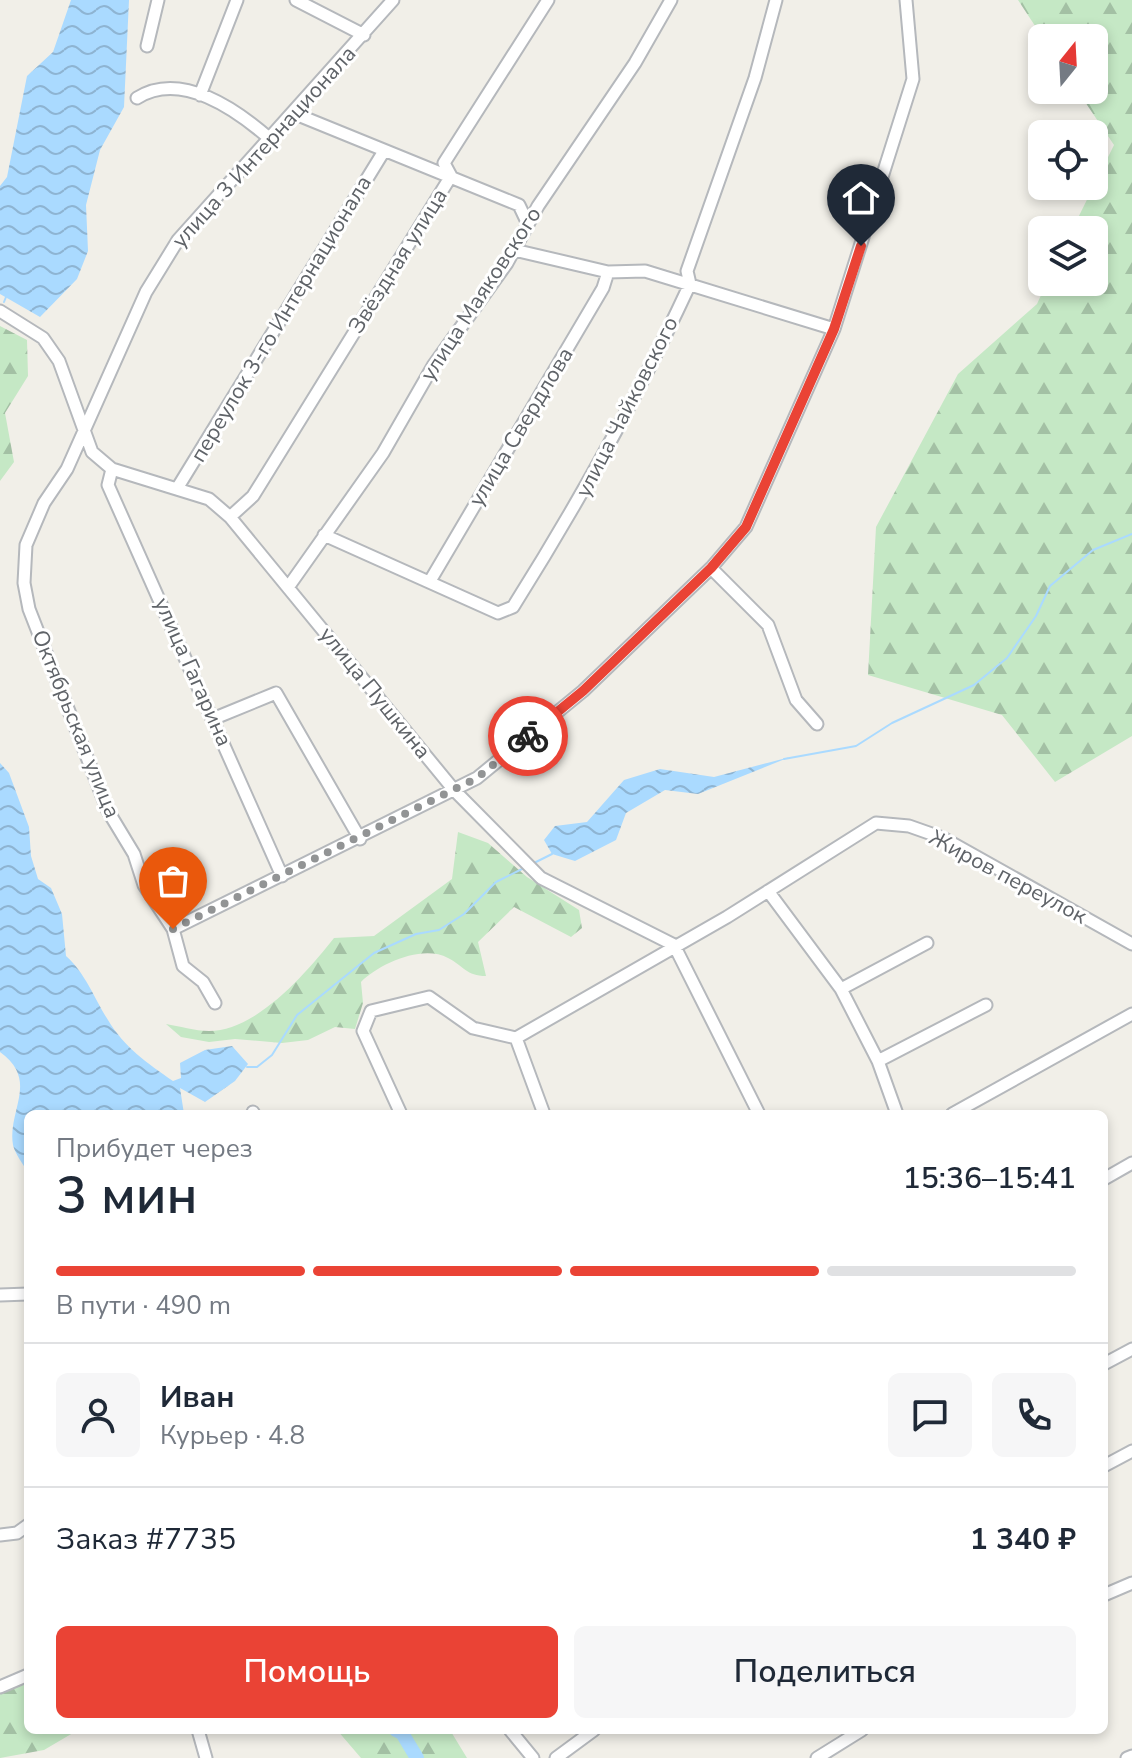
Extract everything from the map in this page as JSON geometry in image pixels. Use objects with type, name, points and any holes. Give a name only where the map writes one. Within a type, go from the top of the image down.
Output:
[{"type":"street","points":[[147,46],[158,0]]},
{"type":"street","points":[[200,95],[237,0]]},
{"type":"street","points":[[296,0],[364,35]]},
{"type":"street","name":"улица 3 Интернационала","points":[[84,431],[146,292],[178,240],[393,0]]},
{"type":"street","name":"Звёздная улица","points":[[230,517],[253,496],[451,176],[444,163],[548,0]]},
{"type":"street","name":"улица Маяковского","points":[[289,586],[383,453],[433,366],[463,329],[528,224],[635,63],[671,0]]},
{"type":"street","name":"улица Чайковского","points":[[324,535],[498,613],[513,607],[584,494],[651,368],[690,284],[687,271],[755,78],[776,0]]},
{"type":"street","points":[[173,929],[360,839],[477,778],[583,691],[711,568],[746,527],[834,329],[913,79],[906,0]]},
{"type":"street","points":[[137,98],[151,89],[172,88],[200,95],[239,113],[270,139]]},
{"type":"street","points":[[293,113],[519,205],[528,224]]},
{"type":"street","name":"переулок 3-го Интернационала","points":[[178,487],[384,151]]},
{"type":"street","points":[[514,250],[608,272],[645,271],[834,329]]},
{"type":"street","name":"улица Свердлова","points":[[430,581],[603,288],[608,272]]},
{"type":"street","points":[[0,311],[43,338],[59,361],[92,452],[112,469]]},
{"type":"street","name":"Октябрьская улица","points":[[84,431],[67,469],[44,503],[26,545],[24,583],[29,609],[108,811],[134,854],[144,885],[173,929],[183,966],[203,982],[215,1003]]},
{"type":"street","name":"улица Пушкина","points":[[112,469],[209,499],[230,517],[289,586],[454,790],[541,878],[674,945]]},
{"type":"street","name":"улица Гагарина","points":[[112,469],[108,485],[215,718],[282,876]]},
{"type":"street","points":[[711,568],[768,625],[796,700],[817,724]]},
{"type":"street","points":[[215,718],[276,693],[360,839]]},
{"type":"street","name":"Жиров переулок","points":[[516,1038],[768,891],[876,823],[909,826],[943,838],[1132,944]]},
{"type":"street","points":[[768,891],[841,989],[878,1061],[896,1110]]},
{"type":"street","points":[[841,989],[927,943]]},
{"type":"street","points":[[674,945],[757,1110]]},
{"type":"street","points":[[399,1110],[363,1031],[371,1011],[429,997],[473,1028],[516,1038],[543,1110]]},
{"type":"street","points":[[878,1061],[986,1005]]},
{"type":"street","points":[[959,1110],[1132,1014]]},
{"type":"street","points":[[1108,1177],[1132,1163]]},
{"type":"street","points":[[1,1293],[24,1295]]},
{"type":"street","points":[[1108,1362],[1132,1349]]},
{"type":"street","points":[[1108,1464],[1132,1451]]},
{"type":"street","points":[[0,1535],[17,1533],[24,1528]]},
{"type":"street","points":[[1108,1593],[1132,1583]]},
{"type":"street","points":[[0,1687],[24,1677]]},
{"type":"street","points":[[199,1734],[206,1758]]},
{"type":"street","points":[[513,1734],[533,1758]]},
{"type":"street","points":[[556,1758],[589,1734]]},
{"type":"street","points":[[817,1758],[856,1734]]},
{"type":"green space","points":[[1018,0],[1132,0],[1132,736],[1055,782],[1002,715],[868,675],[876,527],[958,374],[1037,304],[1041,296],[1108,296],[1108,216],[1079,216],[1087,200],[1108,200],[1108,157],[1114,145],[1108,136],[1108,120],[1097,120],[1086,104],[1108,104],[1108,24],[1034,24]]},
{"type":"green space","points":[[0,326],[27,340],[28,376],[5,413],[14,462],[0,481]]},
{"type":"green space","points":[[458,832],[488,843],[527,877],[579,910],[582,928],[571,937],[514,907],[478,942],[486,976],[469,972],[438,954],[402,958],[361,982],[363,1003],[355,1029],[335,1027],[308,1040],[282,1043],[235,1039],[209,1042],[181,1037],[166,1024],[209,1031],[227,1028],[263,1011],[310,967],[334,938],[374,936],[452,879]]},
{"type":"green space","points":[[24,1676],[24,1734],[71,1734],[44,1750],[0,1758],[0,1693]]},
{"type":"green space","points":[[340,1734],[452,1734],[467,1758],[361,1758]]},
{"type":"water","points":[[71,0],[129,0],[124,107],[100,150],[86,205],[88,251],[77,279],[40,317],[0,294],[0,186],[7,177],[27,76],[53,52]]},
{"type":"water","points":[[790,757],[698,794],[665,790],[626,813],[616,840],[575,861],[552,854],[544,840],[555,826],[587,822],[624,780],[660,769],[714,777]]},
{"type":"water","points":[[0,763],[9,773],[29,827],[31,856],[38,879],[51,888],[62,914],[66,956],[84,978],[121,1038],[145,1061],[173,1081],[181,1078],[180,1063],[205,1050],[232,1046],[248,1064],[235,1081],[205,1102],[180,1088],[183,1110],[24,1110],[24,1166],[13,1145],[12,1132],[19,1096],[18,1074],[0,1052]]},
{"type":"waterway","points":[[4,302],[6,297]]},
{"type":"waterway","points":[[784,759],[856,746],[892,723],[974,685],[1007,658],[1036,616],[1050,586],[1093,550],[1132,534]]},
{"type":"waterway","points":[[532,864],[552,854]]},
{"type":"waterway","points":[[247,1067],[257,1067],[272,1055],[297,1015],[374,953],[416,934],[439,930],[464,914],[496,882],[526,867]]},
{"type":"waterway","points":[[403,1734],[417,1758]]},
{"type":"way so far","points":[[173,929],[360,839],[477,778],[528,736]]},
{"type":"route","points":[[528,736],[583,691],[711,568],[746,527],[834,329],[861,246]]}]
